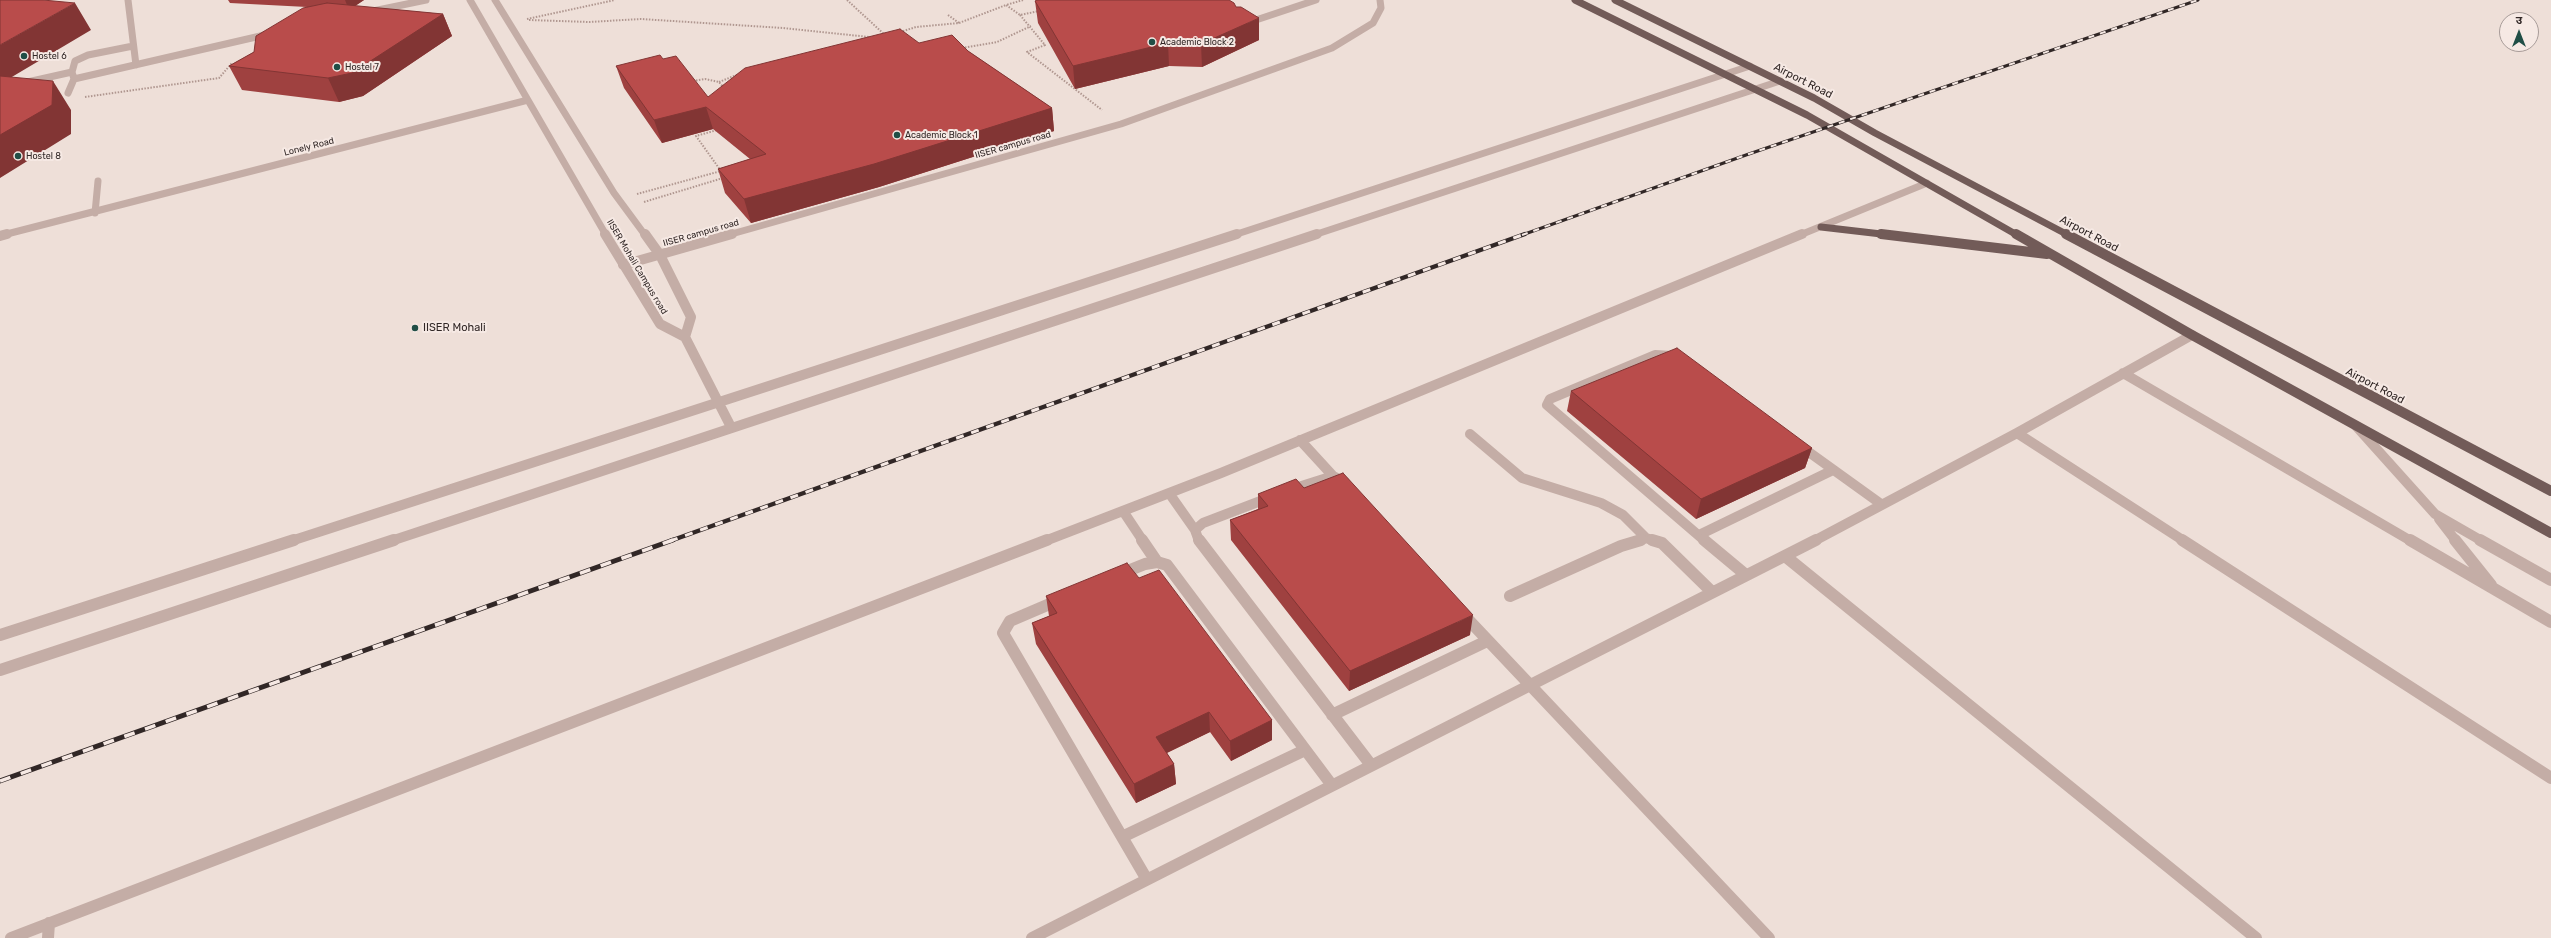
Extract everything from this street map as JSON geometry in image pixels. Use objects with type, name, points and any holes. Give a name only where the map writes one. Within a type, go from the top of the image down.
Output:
[{"type":"main road","points":[[1576,0],[1725,76],[1807,115],[2192,335],[2551,533]]},
{"type":"main road","name":"Airport Road","points":[[1615,0],[1780,81],[2551,491]]},
{"type":"main road","points":[[1821,227],[2052,255]]},
{"type":"street","points":[[128,0],[136,65]]},
{"type":"street","points":[[366,13],[426,0]]},
{"type":"street","name":"IISER Mohali Campus road","points":[[470,0],[623,265],[660,324],[686,337],[691,317],[660,255],[614,192],[494,0]]},
{"type":"street","points":[[1239,26],[1316,0]]},
{"type":"street","name":"IISER campus road","points":[[623,265],[1121,124],[1332,48],[1353,37],[1373,23],[1381,8],[1380,0]]},
{"type":"street","points":[[0,88],[136,65],[278,32]]},
{"type":"street","points":[[68,93],[73,76],[75,61],[81,58],[133,46]]},
{"type":"street","points":[[0,635],[720,403],[1725,76],[1750,66]]},
{"type":"street","points":[[0,670],[1780,81]]},
{"type":"street","name":"Lonely Road","points":[[0,236],[95,213],[528,100]]},
{"type":"street","points":[[95,213],[98,181]]},
{"type":"street","points":[[11,938],[1169,493],[1927,183]]},
{"type":"street","points":[[1032,938],[1331,784],[1529,686],[1785,556],[2017,433],[2192,335]]},
{"type":"street","points":[[686,337],[731,427]]},
{"type":"street","points":[[1684,362],[1671,355],[1655,355],[1550,399],[1547,405],[1554,413],[1746,575]]},
{"type":"street","points":[[2123,373],[2551,622]]},
{"type":"street","points":[[2356,426],[2435,514],[2495,589]]},
{"type":"street","points":[[2017,433],[2551,778]]},
{"type":"street","points":[[1470,434],[1522,478],[1601,503],[1623,515],[1646,538],[1662,543],[1712,592]]},
{"type":"street","points":[[1788,437],[1881,504]]},
{"type":"street","points":[[1300,440],[1333,476],[1344,481],[1354,492]]},
{"type":"street","points":[[1699,535],[1833,470]]},
{"type":"street","points":[[1195,530],[1210,520],[1321,478],[1333,476]]},
{"type":"street","points":[[1169,493],[1195,530],[1198,539],[1371,765]]},
{"type":"street","points":[[1123,511],[1157,562]]},
{"type":"street","points":[[2435,514],[2551,580]]},
{"type":"street","points":[[1510,596],[1621,546],[1646,538]]},
{"type":"street","points":[[1785,556],[2256,938]]},
{"type":"street","points":[[1110,579],[1145,564],[1157,562],[1167,565],[1331,784]]},
{"type":"street","points":[[1067,597],[1010,621],[1003,633],[1146,878]]},
{"type":"street","points":[[1455,605],[1529,686],[1769,938]]},
{"type":"street","points":[[1332,715],[1487,641]]},
{"type":"street","points":[[1122,837],[1305,750]]},
{"type":"street","points":[[48,938],[49,923]]},
{"type":"path","points":[[615,0],[524,20],[589,22],[641,18],[712,26],[783,28],[870,38],[863,42]]},
{"type":"path","points":[[847,0],[885,36]]},
{"type":"path","points":[[895,33],[916,27],[959,23],[1006,4],[1023,0]]},
{"type":"path","points":[[1006,4],[1031,26],[1045,45],[1027,52],[1121,124]]},
{"type":"path","points":[[1020,15],[1042,10]]},
{"type":"path","points":[[948,15],[959,23]]},
{"type":"path","points":[[960,48],[997,42],[1031,26]]},
{"type":"path","points":[[877,37],[890,34]]},
{"type":"path","points":[[68,93],[88,97],[219,78],[253,38]]},
{"type":"path","points":[[719,82],[728,76],[743,73]]},
{"type":"path","points":[[690,82],[705,79],[719,82],[729,94]]},
{"type":"path","points":[[637,194],[721,171],[696,136],[719,130]]},
{"type":"path","points":[[632,187],[642,202],[724,178]]},
{"type":"building","points":[[0,0],[43,0],[75,3],[0,45]]},
{"type":"building","name":"Academic Block 2","points":[[1229,0],[1234,3],[1236,7],[1241,7],[1259,18],[1201,44],[1168,43],[1073,66],[1035,1]]},
{"type":"building","points":[[327,3],[443,14],[352,73],[328,78],[229,66],[254,52],[256,36],[303,8]]},
{"type":"building","name":"Academic Block 1","points":[[900,29],[919,43],[952,35],[968,51],[1052,108],[874,164],[744,199],[718,169],[766,154],[706,107],[654,120],[616,66],[660,55],[663,59],[676,56],[708,97],[745,68]]},
{"type":"building","points":[[0,76],[53,81],[52,105],[0,135]]},
{"type":"building","points":[[1677,348],[1812,448],[1701,499],[1571,391]]},
{"type":"building","points":[[1343,473],[1473,615],[1350,671],[1230,520],[1268,506],[1258,494],[1296,479],[1304,488]]},
{"type":"building","points":[[1127,563],[1139,578],[1159,570],[1272,720],[1230,741],[1209,712],[1156,737],[1174,764],[1134,784],[1032,623],[1057,613],[1046,596]]},
{"type":"railway","points":[[1522,235],[1746,155],[2198,0]]},
{"type":"railway","points":[[670,541],[1525,234]]},
{"type":"railway","points":[[0,781],[673,540]]},
{"type":"place","name":"Academic Block 2","points":[[1152,42]]},
{"type":"place","name":"Hostel 6","points":[[24,56]]},
{"type":"place","name":"Hostel 7","points":[[337,67]]},
{"type":"place","name":"Academic Block 1","points":[[897,135]]},
{"type":"place","name":"Hostel 8","points":[[18,156]]},
{"type":"place","name":"IISER Mohali","points":[[415,328]]}]
